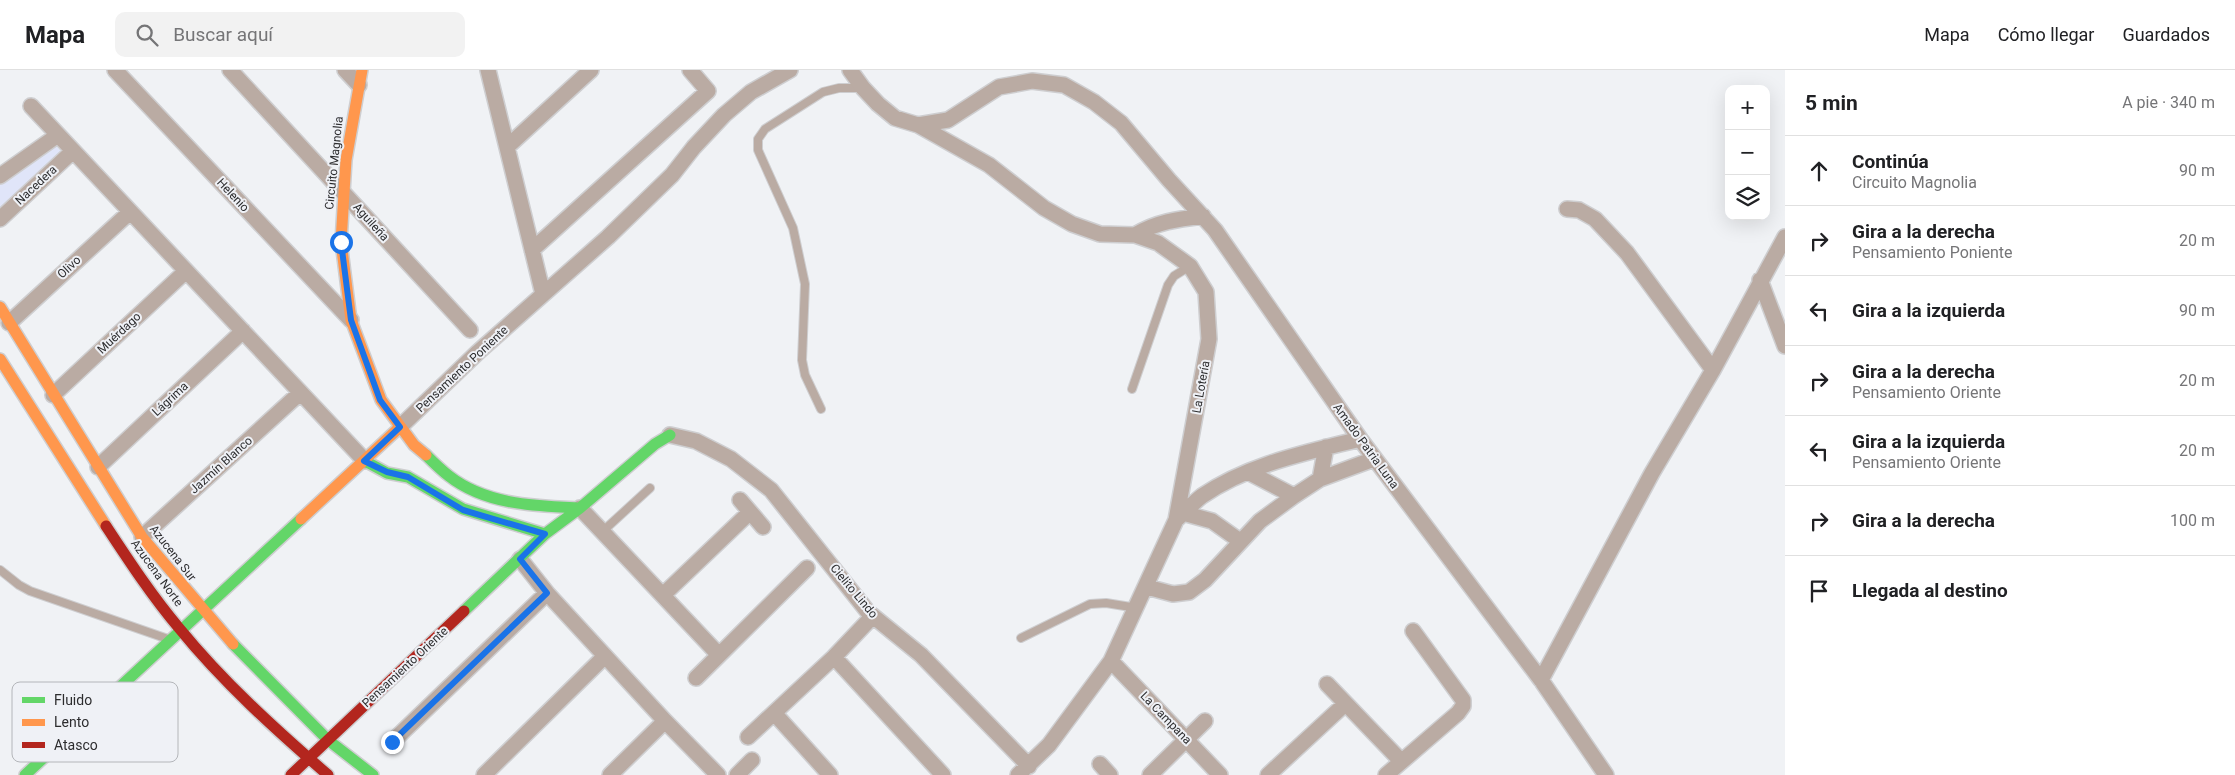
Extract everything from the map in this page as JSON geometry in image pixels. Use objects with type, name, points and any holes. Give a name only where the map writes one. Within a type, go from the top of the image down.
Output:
[{"type":"street","name":"Helenio","points":[[115,70],[351,320]]},
{"type":"street","name":"Aguileña","points":[[230,70],[343,190],[470,330]]},
{"type":"street","points":[[345,70],[361,77]]},
{"type":"street","points":[[488,70],[543,294]]},
{"type":"street","points":[[507,147],[590,70]]},
{"type":"street","points":[[532,250],[708,91],[690,70]]},
{"type":"street","name":"Pensamiento Poniente","points":[[125,682],[364,461],[478,352],[608,237],[672,175],[694,147],[724,115],[751,92],[790,70]]},
{"type":"street","points":[[850,70],[862,88],[895,118],[918,125]]},
{"type":"street","name":"Circuito Magnolia","points":[[361,77],[343,190],[341,242],[351,320],[380,400],[430,462],[450,477],[472,489],[504,501],[536,506],[580,508]]},
{"type":"street","name":"Amado Patria Luna","points":[[918,125],[948,120],[1000,88],[1032,81],[1064,85],[1094,102],[1121,123],[1169,180],[1215,230],[1374,459],[1541,680],[1606,775]]},
{"type":"street","points":[[30,106],[364,461],[387,472],[408,477],[463,510],[545,534]]},
{"type":"street","name":"La Lotería","points":[[918,125],[989,165],[1044,208],[1072,224],[1100,234],[1135,235],[1158,242],[1190,266],[1206,292],[1209,339],[1180,516],[1111,661],[1049,745],[1024,770]]},
{"type":"street","points":[[0,176],[58,135]]},
{"type":"street","name":"Nacedera","points":[[0,219],[73,151]]},
{"type":"street","points":[[1567,209],[1579,210],[1595,218],[1627,254],[1713,370]]},
{"type":"street","name":"Olivo","points":[[9,323],[130,212]]},
{"type":"street","points":[[1135,235],[1145,228],[1170,220],[1203,216]]},
{"type":"street","points":[[1541,680],[1652,473],[1713,370],[1760,280],[1783,242]]},
{"type":"street","name":"Muérdago","points":[[53,395],[186,271]]},
{"type":"street","points":[[1760,280],[1785,346]]},
{"type":"street","name":"Azucena Sur","points":[[0,307],[142,537],[202,610],[245,658],[328,740],[373,775]]},
{"type":"street","name":"Lágrima","points":[[98,467],[243,331]]},
{"type":"street","name":"Azucena Norte","points":[[0,359],[137,573],[181,629],[224,678],[261,716],[328,775]]},
{"type":"street","name":"Jazmín Blanco","points":[[142,537],[300,392]]},
{"type":"street","name":"Pensamiento Oriente","points":[[291,775],[545,534],[580,508],[655,444],[670,435]]},
{"type":"street","name":"Cielito Lindo","points":[[670,435],[696,441],[731,459],[772,490],[872,617],[921,655],[1024,770]]},
{"type":"street","points":[[1180,516],[1201,497],[1228,481],[1276,460],[1360,439]]},
{"type":"street","points":[[1320,479],[1326,447]]},
{"type":"street","points":[[1147,587],[1173,594],[1189,592],[1205,580],[1260,521],[1294,496],[1320,479],[1374,459]]},
{"type":"street","points":[[1248,472],[1294,496]]},
{"type":"street","points":[[740,500],[763,527]]},
{"type":"street","points":[[580,508],[719,655]]},
{"type":"street","points":[[663,595],[750,512]]},
{"type":"street","points":[[1180,516],[1212,522],[1240,541]]},
{"type":"street","points":[[520,559],[547,593],[665,721],[718,775]]},
{"type":"street","points":[[696,678],[807,568]]},
{"type":"street","points":[[392,742],[547,593]]},
{"type":"street","points":[[748,738],[775,714],[872,617]]},
{"type":"street","points":[[1386,775],[1458,713],[1463,706],[1463,700],[1413,631]]},
{"type":"street","points":[[484,775],[605,656]]},
{"type":"street","points":[[834,656],[943,775]]},
{"type":"street","name":"La Campana","points":[[1111,661],[1220,775]]},
{"type":"street","points":[[1327,684],[1402,761]]},
{"type":"street","points":[[1268,775],[1345,704]]},
{"type":"street","points":[[775,714],[830,775]]},
{"type":"street","points":[[610,775],[665,721]]},
{"type":"street","points":[[1150,775],[1206,721]]},
{"type":"street","points":[[737,775],[752,760]]},
{"type":"street","name":"Pensamiento Poniente","points":[[25,775],[39,762]]},
{"type":"lane","points":[[822,409],[805,375],[802,360],[804,284],[792,228],[758,150],[758,140],[765,129],[823,92],[839,88],[862,88]]},
{"type":"lane","points":[[1132,389],[1168,285],[1174,276],[1190,266]]},
{"type":"lane","points":[[603,532],[650,488]]},
{"type":"lane","points":[[0,570],[19,585],[30,590],[170,640]]},
{"type":"lane","points":[[1021,638],[1090,604],[1106,603],[1137,608]]},
{"type":"shaded area","points":[[55,145],[63,153],[0,212],[0,185]]},
{"type":"traffic: fast","points":[[464,611],[545,534],[580,508],[655,444],[670,435]]},
{"type":"traffic: fast","points":[[426,455],[449,476],[463,486],[479,493],[529,505],[580,508]]},
{"type":"traffic: fast","points":[[365,461],[387,473],[408,477],[463,509],[545,534]]},
{"type":"traffic: fast","points":[[125,682],[301,519]]},
{"type":"traffic: fast","points":[[233,644],[328,740],[373,775]]},
{"type":"traffic: fast","points":[[25,775],[39,762]]},
{"type":"traffic: slow","points":[[362,70],[346,160],[341,242],[351,320],[381,400],[414,445],[426,455]]},
{"type":"traffic: slow","points":[[0,307],[142,537],[233,644]]},
{"type":"traffic: slow","points":[[0,359],[106,526]]},
{"type":"traffic: slow","points":[[301,519],[400,427]]},
{"type":"traffic: jam","points":[[106,526],[150,591],[196,648],[250,704],[328,775]]},
{"type":"traffic: jam","points":[[291,775],[464,611]]},
{"type":"route","points":[[341,242],[351,320],[380,400],[400,427],[364,461],[387,472],[408,477],[463,510],[545,534],[520,559],[547,593],[392,742]]}]
